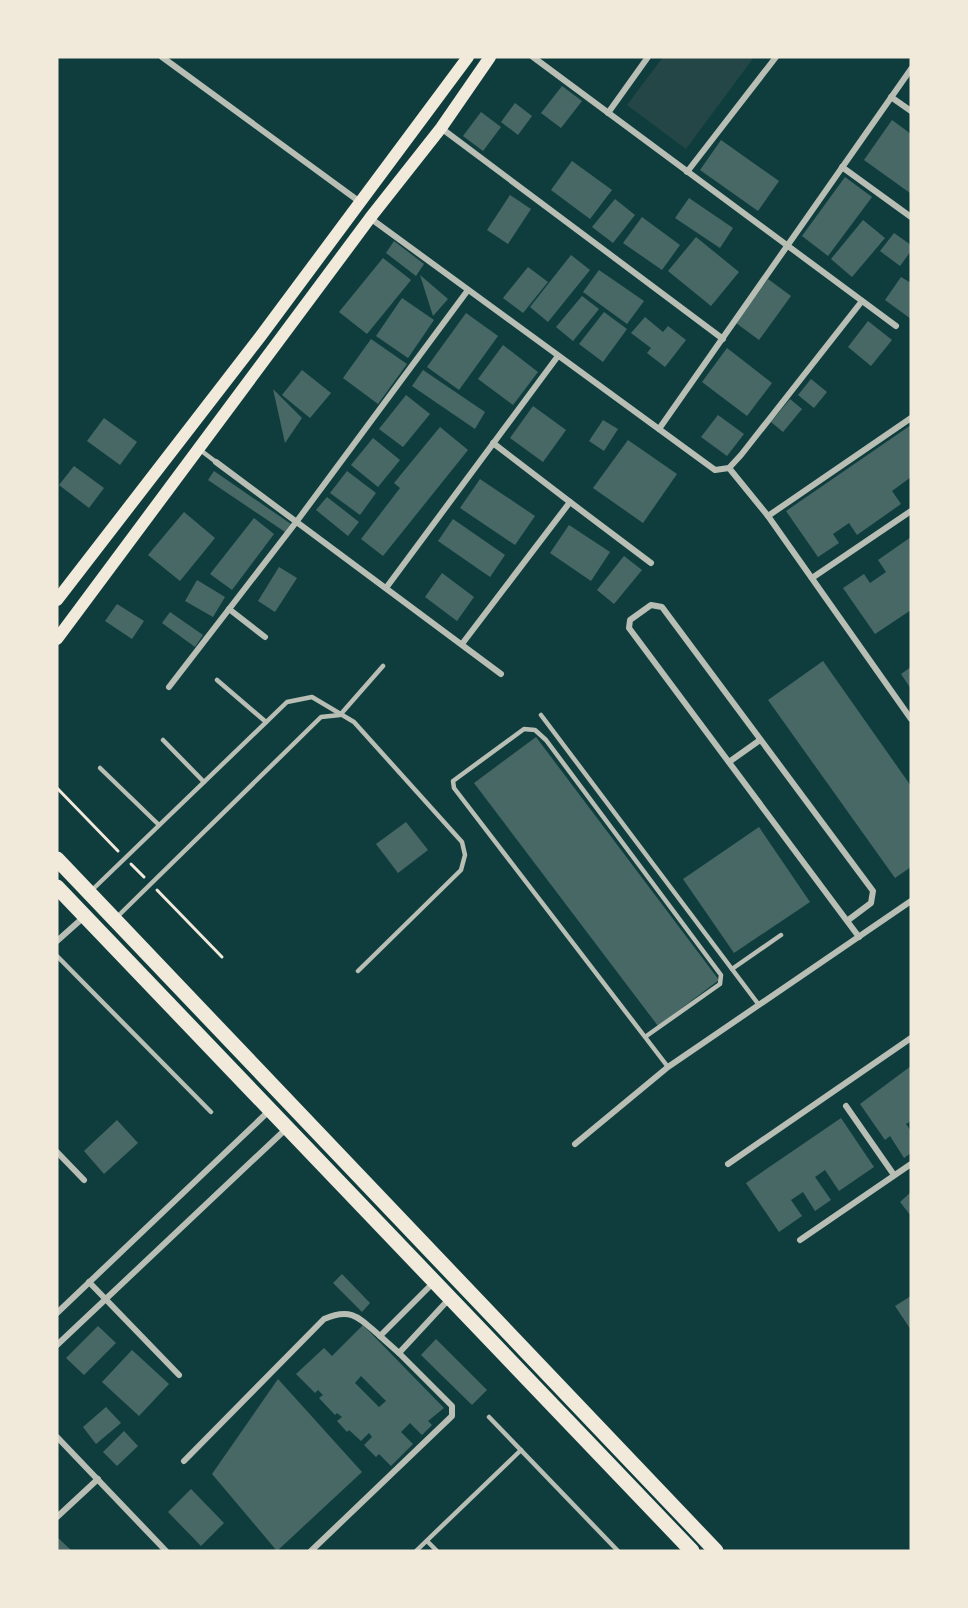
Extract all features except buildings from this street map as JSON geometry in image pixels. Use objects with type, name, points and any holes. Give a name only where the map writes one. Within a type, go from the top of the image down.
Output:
[{"type":"main road","points":[[57,600],[260,338],[468,57]]},
{"type":"main road","points":[[57,639],[370,219],[441,128],[490,57]]},
{"type":"main road","points":[[57,860],[716,1551]]},
{"type":"main road","points":[[59,894],[85,916],[271,1109],[692,1551]]},
{"type":"main road","points":[[643,1499],[655,1487]]},
{"type":"street","points":[[162,57],[360,202]]},
{"type":"street","points":[[532,57],[896,326]]},
{"type":"street","points":[[608,113],[648,57]]},
{"type":"street","points":[[687,172],[776,57]]},
{"type":"street","points":[[659,429],[911,69]]},
{"type":"street","points":[[891,97],[911,111]]},
{"type":"street","points":[[441,128],[723,339]]},
{"type":"street","points":[[842,167],[911,217]]},
{"type":"street","points":[[370,219],[716,470],[729,468],[862,301]]},
{"type":"street","points":[[169,687],[297,521],[468,290]]},
{"type":"street","points":[[386,588],[558,356]]},
{"type":"street","points":[[768,516],[911,418]]},
{"type":"street","points":[[493,443],[651,563]]},
{"type":"street","points":[[216,462],[501,674]]},
{"type":"street","points":[[729,468],[768,516],[911,719]]},
{"type":"street","points":[[462,644],[570,502]]},
{"type":"street","points":[[812,578],[911,512]]},
{"type":"street","points":[[848,921],[872,903],[873,891],[662,607],[651,605],[630,620],[629,628],[859,937]]},
{"type":"street","points":[[229,609],[265,637]]},
{"type":"street","points":[[729,762],[760,740]]},
{"type":"street","points":[[575,1144],[668,1067],[910,903]]},
{"type":"street","points":[[57,941],[85,916]]},
{"type":"street","points":[[728,1164],[911,1038]]},
{"type":"street","points":[[846,1106],[894,1176]]},
{"type":"street","points":[[57,1313],[271,1109]]},
{"type":"street","points":[[57,1345],[288,1128]]},
{"type":"street","points":[[57,1152],[84,1180]]},
{"type":"street","points":[[800,1239],[911,1164]]},
{"type":"street","points":[[380,1336],[435,1281]]},
{"type":"street","points":[[89,1282],[179,1375]]},
{"type":"street","points":[[399,1353],[451,1298]]},
{"type":"street","points":[[184,1461],[324,1318],[338,1313],[354,1314],[399,1353],[452,1406],[452,1416],[311,1551]]},
{"type":"street","points":[[57,1437],[165,1551]]},
{"type":"street","points":[[57,1517],[98,1479]]},
{"type":"lane","points":[[199,448],[216,462]]},
{"type":"lane","points":[[114,920],[321,717],[340,715],[383,666]]},
{"type":"lane","points":[[218,680],[266,722]]},
{"type":"lane","points":[[89,893],[287,702],[312,697],[354,722],[462,842],[465,855],[461,870],[358,971]]},
{"type":"lane","points":[[541,715],[759,1005]]},
{"type":"lane","points":[[645,1037],[720,984],[721,975],[546,740],[536,730],[524,729],[453,781],[454,788],[668,1067]]},
{"type":"lane","points":[[163,740],[204,782]]},
{"type":"lane","points":[[100,768],[159,825]]},
{"type":"lane","points":[[732,969],[781,935]]},
{"type":"lane","points":[[57,956],[211,1112]]},
{"type":"lane","points":[[489,1418],[618,1551]]},
{"type":"lane","points":[[416,1551],[521,1450]]},
{"type":"lane","points":[[427,1541],[437,1551]]},
{"type":"path","points":[[57,788],[123,855]]},
{"type":"path","points":[[131,864],[148,881]]},
{"type":"path","points":[[156,889],[222,957]]},
{"type":"shaded area","points":[[663,57],[754,57],[686,149],[627,105]]}]
